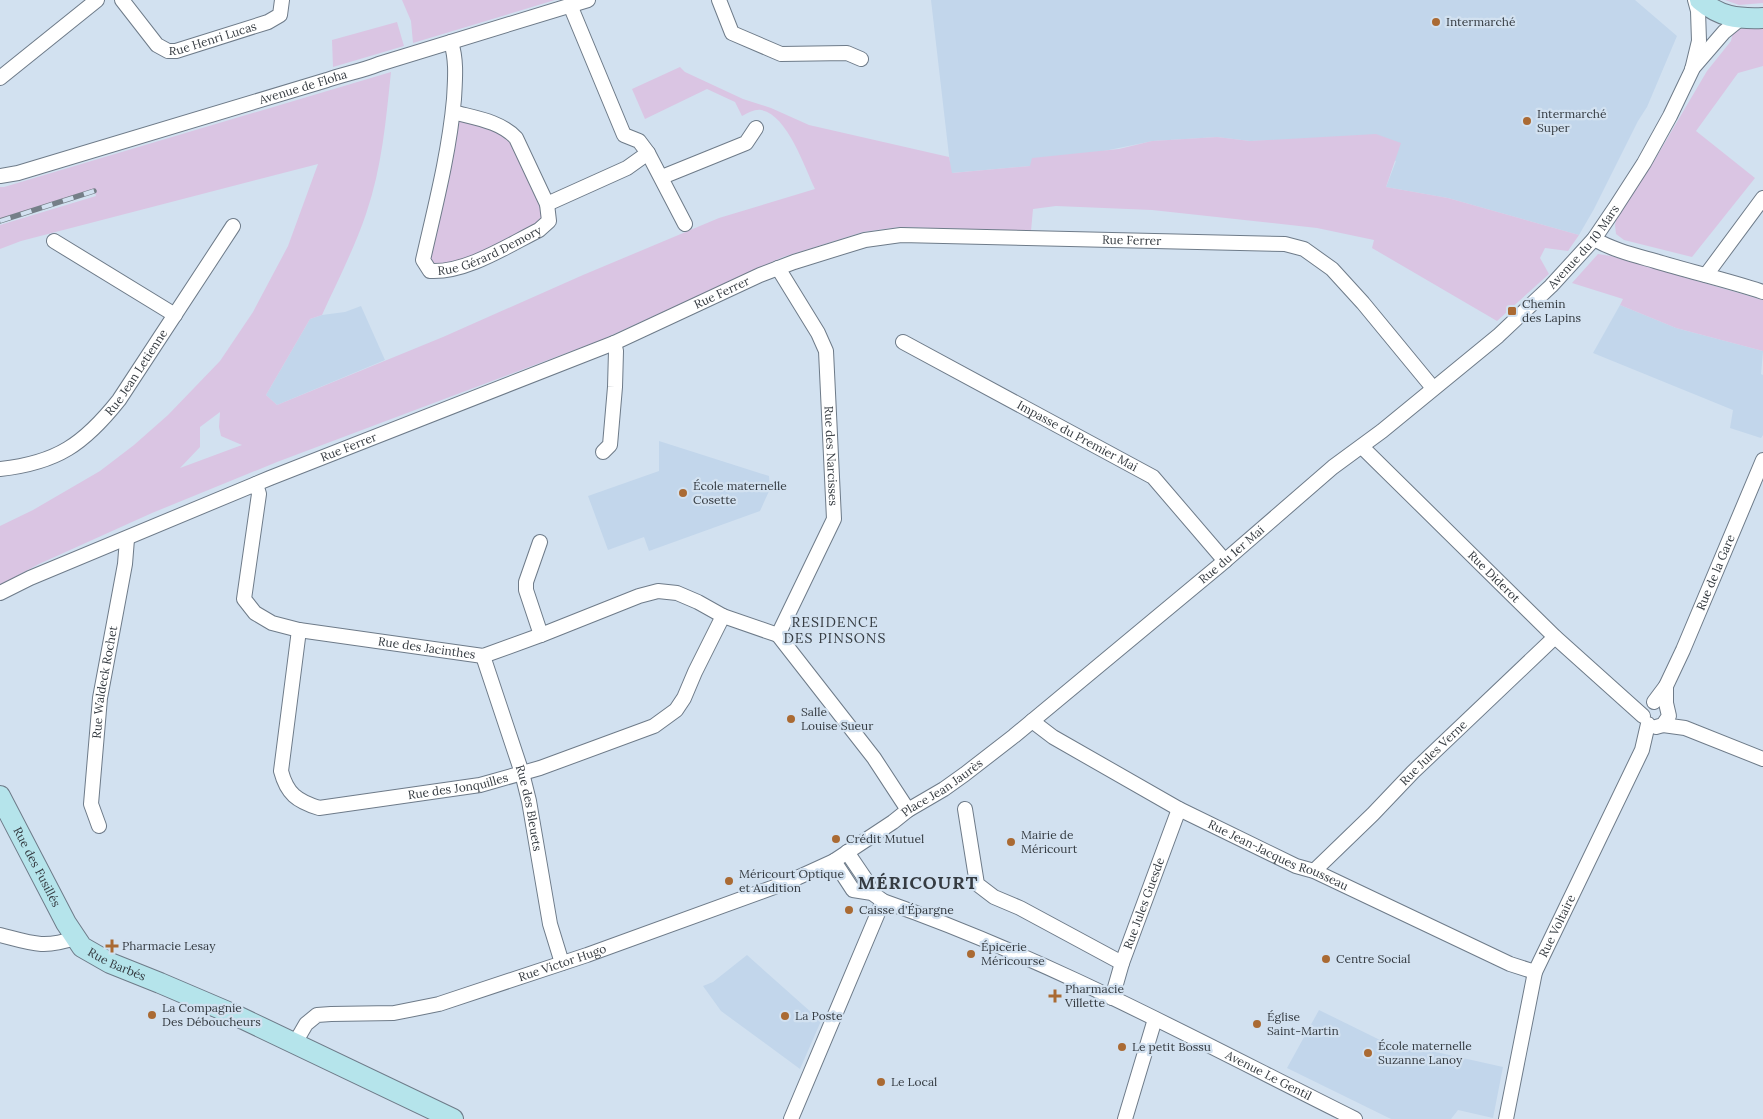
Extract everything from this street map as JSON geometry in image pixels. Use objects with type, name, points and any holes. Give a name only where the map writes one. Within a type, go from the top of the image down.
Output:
[{"type":"street","points":[[0,78],[97,0]]},
{"type":"street","name":"Rue Henri Lucas","points":[[122,0],[157,45],[168,51],[176,51],[268,22],[280,15],[282,0]]},
{"type":"street","name":"Avenue de Floha","points":[[0,176],[18,173],[349,72],[362,71],[379,64],[588,0]]},
{"type":"street","points":[[719,0],[732,34],[781,54],[848,53],[861,59]]},
{"type":"street","name":"Avenue du 10 Mars","points":[[1692,70],[1699,41],[1698,11],[1695,0]]},
{"type":"street","points":[[1700,0],[1708,7],[1725,15],[1740,19],[1763,18]]},
{"type":"street","points":[[570,5],[624,135],[639,142],[648,153],[685,224]]},
{"type":"street","name":"Avenue du 10 Mars","points":[[1433,388],[1498,336],[1551,286],[1594,239],[1644,163],[1692,70],[1724,32],[1740,19]]},
{"type":"street","name":"Rue Gérard Demory","points":[[452,42],[456,74],[447,154],[423,260],[430,271],[443,272],[461,268],[539,230],[549,221],[547,204]]},
{"type":"street","points":[[452,112],[499,125],[509,130],[516,138],[547,204],[627,168],[648,153]]},
{"type":"street","points":[[662,177],[746,143],[756,128]]},
{"type":"street","points":[[1706,275],[1763,198]]},
{"type":"street","name":"Rue Jean Letienne","points":[[0,469],[28,465],[62,454],[101,423],[120,400],[233,226]]},
{"type":"street","name":"Rue Ferrer","points":[[0,593],[30,578],[256,484],[614,342],[778,268],[865,240],[901,235],[1285,244],[1304,249],[1332,269],[1433,388]]},
{"type":"street","points":[[1594,239],[1606,246],[1628,254],[1763,292]]},
{"type":"street","points":[[54,242],[175,315]]},
{"type":"street","name":"Rue des Narcisses","points":[[778,268],[818,333],[826,350],[834,519],[778,634]]},
{"type":"street","points":[[603,452],[610,445],[615,387],[616,351],[614,342]]},
{"type":"street","name":"Impasse du Premier Mai","points":[[903,342],[1152,477],[1225,561]]},
{"type":"street","name":"Rue du 1er Mai","points":[[1032,721],[1225,561],[1333,467],[1362,447],[1433,388]]},
{"type":"street","name":"Rue Diderot","points":[[1362,447],[1555,637],[1621,697],[1685,728],[1763,759]]},
{"type":"street","name":"Rue de la Gare","points":[[1656,714],[1666,686],[1763,460]]},
{"type":"street","name":"Rue des Jacinthes","points":[[256,484],[259,494],[244,598],[255,613],[272,623],[299,630],[483,656],[652,592],[677,593],[723,616],[778,634]]},
{"type":"street","name":"Rue Waldeck Rochet","points":[[99,826],[91,804],[100,698],[125,564],[127,539]]},
{"type":"street","points":[[540,542],[526,582],[526,590],[542,635]]},
{"type":"street","name":"Rue des Jonquilles","points":[[299,630],[281,771],[284,782],[292,795],[303,803],[319,808],[480,785],[522,773],[654,726],[676,710],[684,698],[723,616]]},
{"type":"street","points":[[778,634],[874,758],[894,792],[908,810]]},
{"type":"street","name":"Rue Jules Verne","points":[[1314,871],[1555,637]]},
{"type":"street","name":"Rue des Bleuets","points":[[483,656],[522,773],[529,802],[550,924],[562,963]]},
{"type":"street","name":"Rue Voltaire","points":[[1506,1119],[1535,972],[1644,745],[1656,714]]},
{"type":"street","name":"Rue Jean-Jacques Rousseau","points":[[1032,721],[1053,736],[1178,809],[1296,866],[1314,871],[1510,964],[1535,972]]},
{"type":"street","name":"Place Jean Jaurès","points":[[834,861],[908,810],[958,779],[1032,721]]},
{"type":"street","name":"Rue des Fusillés","points":[[0,796],[75,938]]},
{"type":"street","points":[[966,809],[977,884],[994,897],[1020,908],[1122,963]]},
{"type":"street","name":"Rue Jules Guesde","points":[[1112,998],[1122,963],[1178,809]]},
{"type":"street","points":[[846,852],[878,897]]},
{"type":"street","points":[[834,861],[853,890],[878,897]]},
{"type":"street","name":"Rue Victor Hugo","points":[[295,1043],[306,1024],[317,1015],[394,1014],[439,1004],[562,963],[788,882],[834,861]]},
{"type":"street","points":[[791,1119],[878,897]]},
{"type":"street","name":"Avenue Le Gentil","points":[[878,897],[1043,965],[1356,1119]]},
{"type":"street","name":"Rue Barbés","points":[[0,935],[35,945],[59,944],[75,938],[82,946],[110,963],[295,1043],[441,1117]]},
{"type":"street","points":[[1125,1119],[1155,1019]]},
{"type":"shaded area","points":[[402,0],[555,0],[413,43],[411,21]]},
{"type":"shaded area","points":[[931,0],[1635,0],[1677,36],[1647,107],[1579,235],[1448,198],[1386,187],[1396,161],[1308,139],[1250,141],[1217,137],[1153,141],[1030,166],[951,173]]},
{"type":"shaded area","points":[[1725,0],[1763,0],[1763,3],[1739,5]]},
{"type":"shaded area","points":[[397,22],[404,46],[333,67],[332,40]]},
{"type":"shaded area","points":[[1763,25],[1763,66],[1738,73],[1696,131],[1755,178],[1692,257],[1624,240],[1616,234],[1617,215],[1651,166],[1707,71],[1731,41],[1733,32],[1746,27]]},
{"type":"shaded area","points":[[680,67],[685,72],[743,99],[771,108],[809,125],[949,157],[952,173],[1030,166],[1032,158],[1119,149],[1152,141],[1217,137],[1250,141],[1376,134],[1401,143],[1386,187],[1448,198],[1579,235],[1568,251],[1545,248],[1540,258],[1549,274],[1497,321],[1372,248],[1374,240],[1317,228],[1152,210],[1056,206],[1033,209],[1031,231],[899,227],[863,232],[783,257],[601,340],[277,462],[152,513],[39,564],[0,585],[0,526],[33,510],[100,471],[134,445],[168,415],[220,361],[253,312],[288,246],[318,164],[21,241],[0,249],[0,225],[96,196],[94,189],[0,219],[0,187],[391,72],[380,161],[366,214],[351,253],[322,315],[310,319],[266,395],[277,405],[443,337],[583,275],[719,218],[815,189],[787,131],[770,114],[759,110],[742,116],[735,102],[707,89],[645,119],[632,89]],"holes":[[[220,412],[219,427],[221,436],[242,445],[180,468],[200,447],[200,427]]]},
{"type":"shaded area","points":[[453,112],[509,130],[549,221],[443,272],[423,260]]},
{"type":"shaded area","points":[[1598,254],[1611,256],[1763,300],[1763,351],[1676,328],[1620,305],[1623,299],[1572,283]]},
{"type":"shaded area","points":[[1620,305],[1676,328],[1763,351],[1761,374],[1763,375],[1763,435],[1761,438],[1730,428],[1733,410],[1593,353]]},
{"type":"shaded area","points":[[361,306],[385,360],[277,405],[266,395],[310,319],[322,315],[345,312]]},
{"type":"shaded area","name":"École maternelle Cosette","points":[[659,441],[769,476],[770,489],[760,511],[649,551],[644,537],[608,550],[588,496],[659,471]]},
{"type":"shaded area","points":[[747,955],[821,1021],[800,1069],[721,1011],[703,986],[713,982]]},
{"type":"shaded area","name":"École maternelle Suzanne Lanoy","points":[[1319,1010],[1378,1039],[1503,1067],[1493,1118],[1458,1110],[1451,1119],[1391,1119],[1287,1068]]},
{"type":"railway","points":[[0,221],[94,191]]},
{"type":"place","name":"Intermarché","points":[[1436,22]]},
{"type":"place","name":"Intermarché Super","points":[[1527,121]]},
{"type":"place","name":"Chemin des Lapins","points":[[1512,311]]},
{"type":"place","name":"École maternelle Cosette","points":[[683,493]]},
{"type":"place","name":"Salle Louise Sueur","points":[[791,719]]},
{"type":"place","name":"Crédit Mutuel","points":[[836,839]]},
{"type":"place","name":"Mairie de Méricourt","points":[[1011,842]]},
{"type":"place","name":"Méricourt Optique et Audition","points":[[729,881]]},
{"type":"place","name":"Caisse d'Épargne","points":[[849,910]]},
{"type":"place","name":"Pharmacie Lesay","points":[[112,946]]},
{"type":"place","name":"Épicerie Méricourse","points":[[971,954]]},
{"type":"place","name":"Centre Social","points":[[1326,959]]},
{"type":"place","name":"Pharmacie Villette","points":[[1055,996]]},
{"type":"place","name":"La Compagnie Des Déboucheurs","points":[[152,1015]]},
{"type":"place","name":"La Poste","points":[[785,1016]]},
{"type":"place","name":"Église Saint-Martin","points":[[1257,1024]]},
{"type":"place","name":"Le petit Bossu","points":[[1122,1047]]},
{"type":"place","name":"École maternelle Suzanne Lanoy","points":[[1368,1053]]},
{"type":"place","name":"Le Local","points":[[881,1082]]},
{"type":"district","name":"RESIDENCE DES PINSONS","points":[[835,630]]},
{"type":"district","name":"MÉRICOURT","points":[[918,883]]}]
